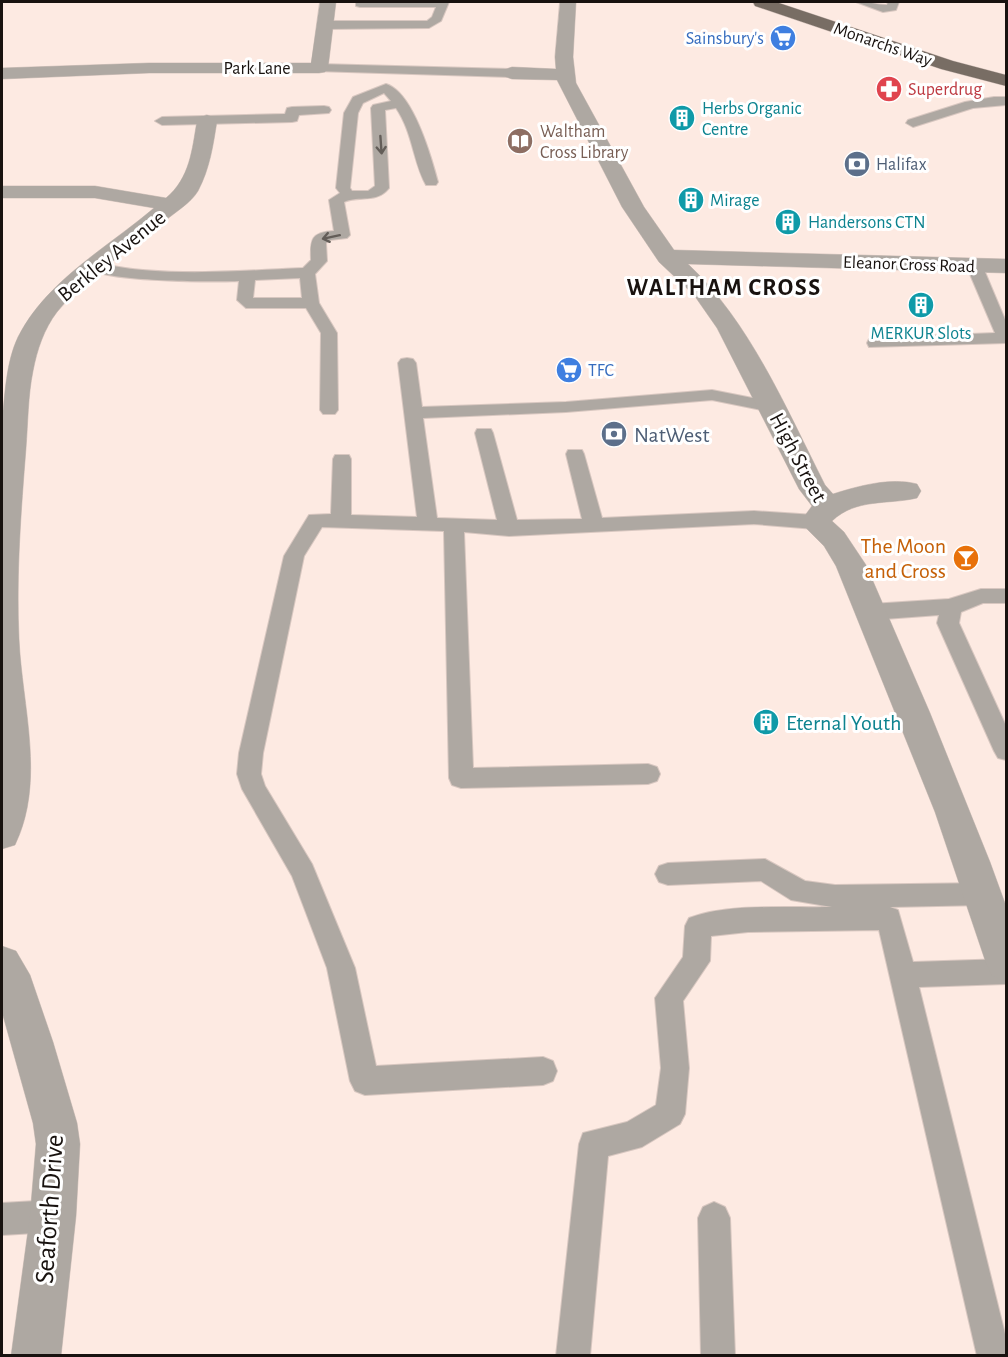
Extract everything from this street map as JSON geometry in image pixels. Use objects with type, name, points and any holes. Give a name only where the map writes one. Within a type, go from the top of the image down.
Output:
[{"type":"main road","name":"Monarchs Way","points":[[761,2],[947,65],[1006,81]]},
{"type":"main road","name":"Monarchs Way","points":[[798,2],[881,31],[1006,67]]},
{"type":"street","points":[[319,68],[328,2]]},
{"type":"street","name":"High Street","points":[[568,2],[564,57],[567,83],[633,207],[667,257],[702,290],[729,327],[813,489],[834,539],[851,565],[929,748],[985,894],[1006,963]]},
{"type":"street","name":"Park Lane","points":[[2,74],[149,68],[319,68]]},
{"type":"street","points":[[512,73],[566,75]]},
{"type":"street","name":"Berkley Avenue","points":[[2,834],[13,792],[5,728],[3,640],[5,478],[20,372],[30,338],[47,309],[75,281],[187,191],[196,176],[207,121]]},
{"type":"street","name":"Berkley Avenue","points":[[2,192],[95,192],[172,205]]},
{"type":"street","name":"Eleanor Cross Road","points":[[667,257],[1006,266]]},
{"type":"street","points":[[822,514],[856,496],[908,491]]},
{"type":"street","name":"Seaforth Drive","points":[[2,964],[10,975],[55,1123],[58,1144],[53,1216],[36,1356]]},
{"type":"lane","points":[[862,2],[883,9],[892,8],[893,2]]},
{"type":"lane","points":[[325,25],[429,24],[434,23],[438,18],[443,3],[360,4]]},
{"type":"lane","name":"Park Lane","points":[[319,68],[512,73]]},
{"type":"lane","points":[[371,69],[399,103],[421,145],[431,182]]},
{"type":"lane","points":[[348,195],[344,188],[351,112],[358,100],[386,88]]},
{"type":"lane","points":[[913,123],[937,117],[959,106],[985,101],[1006,101]]},
{"type":"lane","points":[[94,267],[111,272],[217,277],[307,273],[319,261],[318,242],[326,237],[342,235],[336,200],[348,195],[371,195],[382,188],[378,108],[399,103]]},
{"type":"lane","points":[[162,121],[292,118],[292,111],[324,110]]},
{"type":"lane","points":[[875,343],[1005,338],[965,265]]},
{"type":"lane","points":[[307,273],[311,303],[329,333],[329,410]]},
{"type":"lane","points":[[248,275],[245,300],[252,305],[311,303]]},
{"type":"lane","points":[[407,363],[428,524]]},
{"type":"lane","points":[[414,413],[567,407],[712,395],[772,407]]},
{"type":"lane","points":[[484,433],[509,529]]},
{"type":"lane","points":[[575,454],[594,525]]},
{"type":"lane","points":[[341,520],[342,459]]},
{"type":"lane","points":[[543,1071],[365,1081],[341,968],[303,872],[249,774],[250,753],[294,556],[315,520],[509,529],[763,518],[800,519],[822,514]]},
{"type":"lane","points":[[454,525],[461,778],[648,774]]},
{"type":"lane","points":[[871,612],[951,607],[981,596],[1006,596]]},
{"type":"lane","points":[[951,607],[948,623],[1006,751]]},
{"type":"lane","points":[[668,874],[765,870],[800,892],[836,896],[985,894]]},
{"type":"lane","points":[[573,1356],[594,1144],[631,1136],[670,1114],[675,1068],[669,998],[696,961],[698,926],[748,920],[889,918],[994,1356]]},
{"type":"lane","points":[[903,975],[1006,970]]},
{"type":"lane","points":[[2,1219],[53,1216]]},
{"type":"lane","points":[[714,1218],[718,1356]]},
{"type":"place","name":"Sainsbury's","points":[[783,38]]},
{"type":"place","name":"Superdrug","points":[[889,89]]},
{"type":"place","name":"Herbs Organic Centre","points":[[682,118]]},
{"type":"place","name":"Waltham Cross Library","points":[[520,141]]},
{"type":"place","name":"Halifax","points":[[857,164]]},
{"type":"place","name":"Mirage","points":[[691,200]]},
{"type":"place","name":"Handersons CTN","points":[[788,222]]},
{"type":"place","name":"MERKUR Slots","points":[[921,305]]},
{"type":"place","name":"TFC","points":[[569,370]]},
{"type":"place","name":"NatWest","points":[[614,434]]},
{"type":"place","name":"The Moon and Cross","points":[[966,558]]},
{"type":"place","name":"Eternal Youth","points":[[766,722]]},
{"type":"district","name":"WALTHAM CROSS","points":[[724,287]]}]
